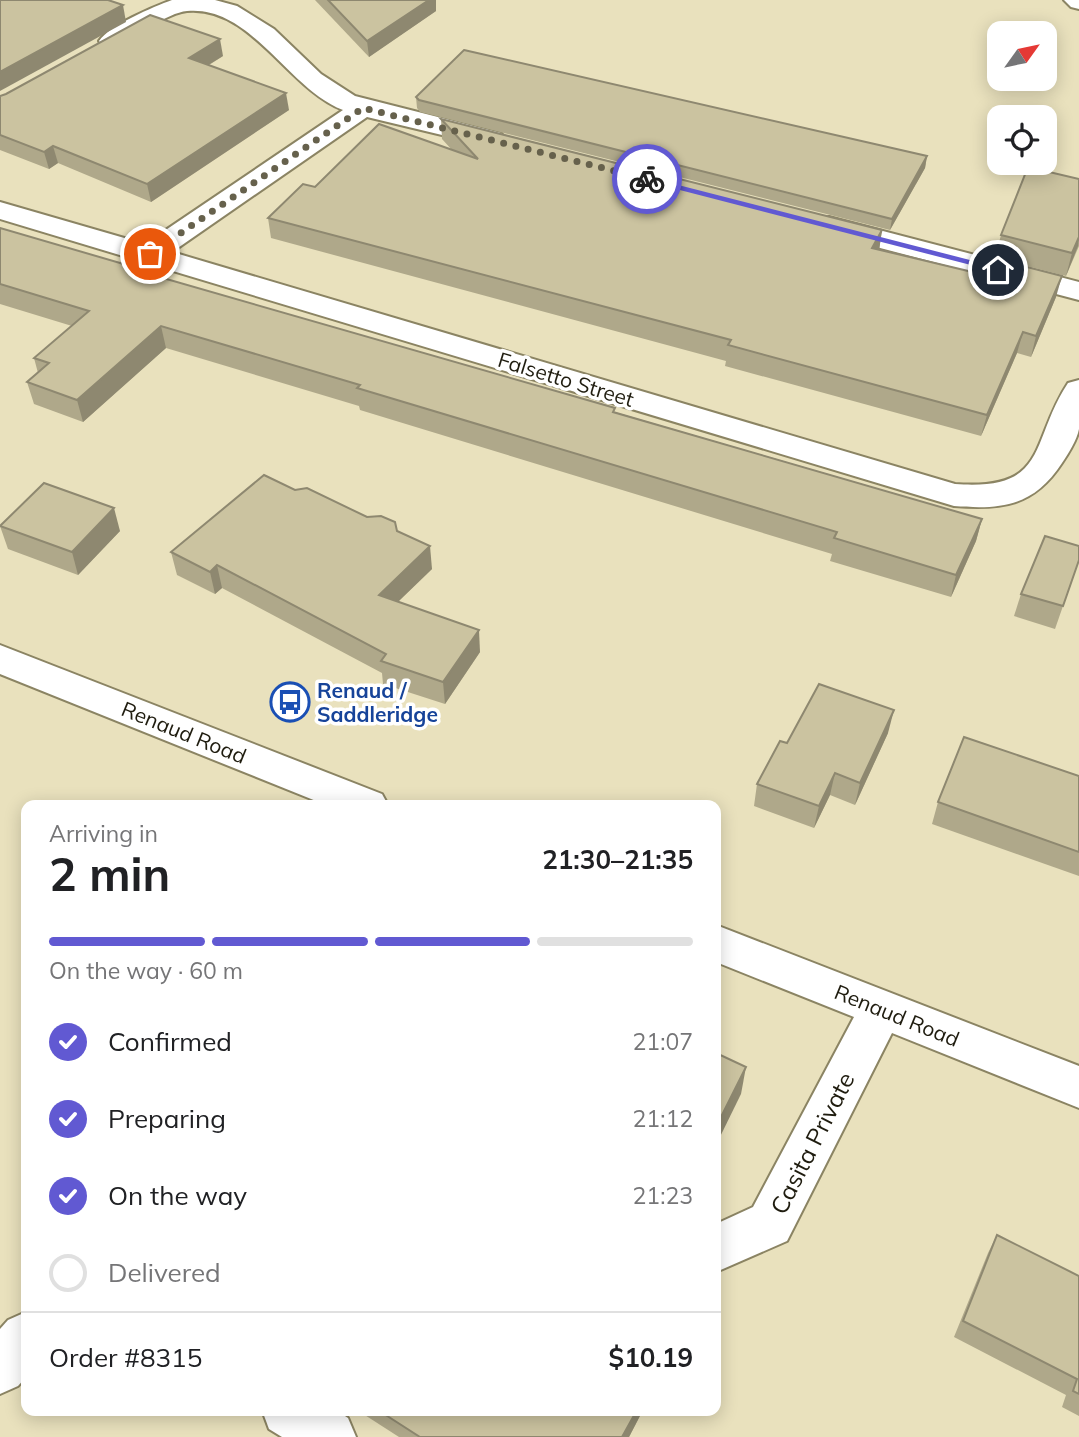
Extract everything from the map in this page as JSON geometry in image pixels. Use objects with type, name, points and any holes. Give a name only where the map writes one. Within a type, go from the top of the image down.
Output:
[{"type":"street","points":[[92,52],[181,4],[198,0],[217,1],[241,9],[260,21],[330,94],[363,108],[511,144]]},
{"type":"street","points":[[150,254],[363,108]]},
{"type":"street","name":"Falsetto Street","points":[[0,210],[954,495],[990,499],[1020,489],[1033,481],[1046,464],[1076,403]]},
{"type":"street","points":[[808,221],[1079,290]]},
{"type":"street","name":"Renaud Road","points":[[0,659],[355,800]]},
{"type":"street","name":"Renaud Road","points":[[721,945],[1079,1087]]},
{"type":"street","name":"Casita Private","points":[[721,1246],[770,1224],[881,1009]]},
{"type":"street","points":[[0,1368],[21,1344]]},
{"type":"street","points":[[297,1416],[329,1437]]},
{"type":"building","points":[[0,0],[108,0],[123,5],[0,72]]},
{"type":"building","points":[[328,0],[429,0],[367,41]]},
{"type":"building","points":[[150,15],[220,39],[189,58],[286,93],[147,184],[53,146],[44,152],[0,135],[0,96]]},
{"type":"building","points":[[464,50],[927,156],[892,219],[419,100],[416,97]]},
{"type":"building","points":[[441,119],[882,230],[872,248],[985,275],[992,258],[1062,276],[1036,336],[1023,332],[987,415],[728,345],[731,340],[268,218],[303,184],[315,187],[379,124],[478,159]]},
{"type":"building","points":[[1057,174],[1079,179],[1079,237],[1072,253],[1001,235],[1025,175]]},
{"type":"building","points":[[0,228],[151,272],[149,274],[615,408],[613,412],[982,519],[956,575],[834,538],[837,532],[357,388],[360,385],[161,326],[77,400],[27,382],[49,363],[34,358],[89,311],[0,284]]},
{"type":"building","points":[[264,475],[295,490],[307,488],[367,517],[381,516],[395,522],[397,531],[430,546],[379,595],[479,630],[443,682],[381,661],[386,654],[217,565],[210,572],[171,552]]},
{"type":"building","points":[[44,483],[114,508],[72,552],[0,526]]},
{"type":"building","points":[[1045,536],[1079,546],[1079,560],[1063,606],[1021,594]]},
{"type":"building","points":[[819,684],[894,710],[860,783],[835,773],[819,806],[757,784],[780,741],[787,743]]},
{"type":"building","points":[[964,737],[1079,776],[1079,852],[938,802]]},
{"type":"building","points":[[721,1055],[746,1067],[721,1117]]},
{"type":"building","points":[[997,1235],[1079,1276],[1079,1394],[1073,1391],[1077,1379],[963,1321]]},
{"type":"building","points":[[387,1416],[634,1416],[622,1437],[420,1437]]},
{"type":"way so far","points":[[150,254],[363,108],[647,179]]},
{"type":"place","name":"Renaud / Saddleridge","points":[[290,702]]},
{"type":"route","points":[[647,179],[998,270]]}]
